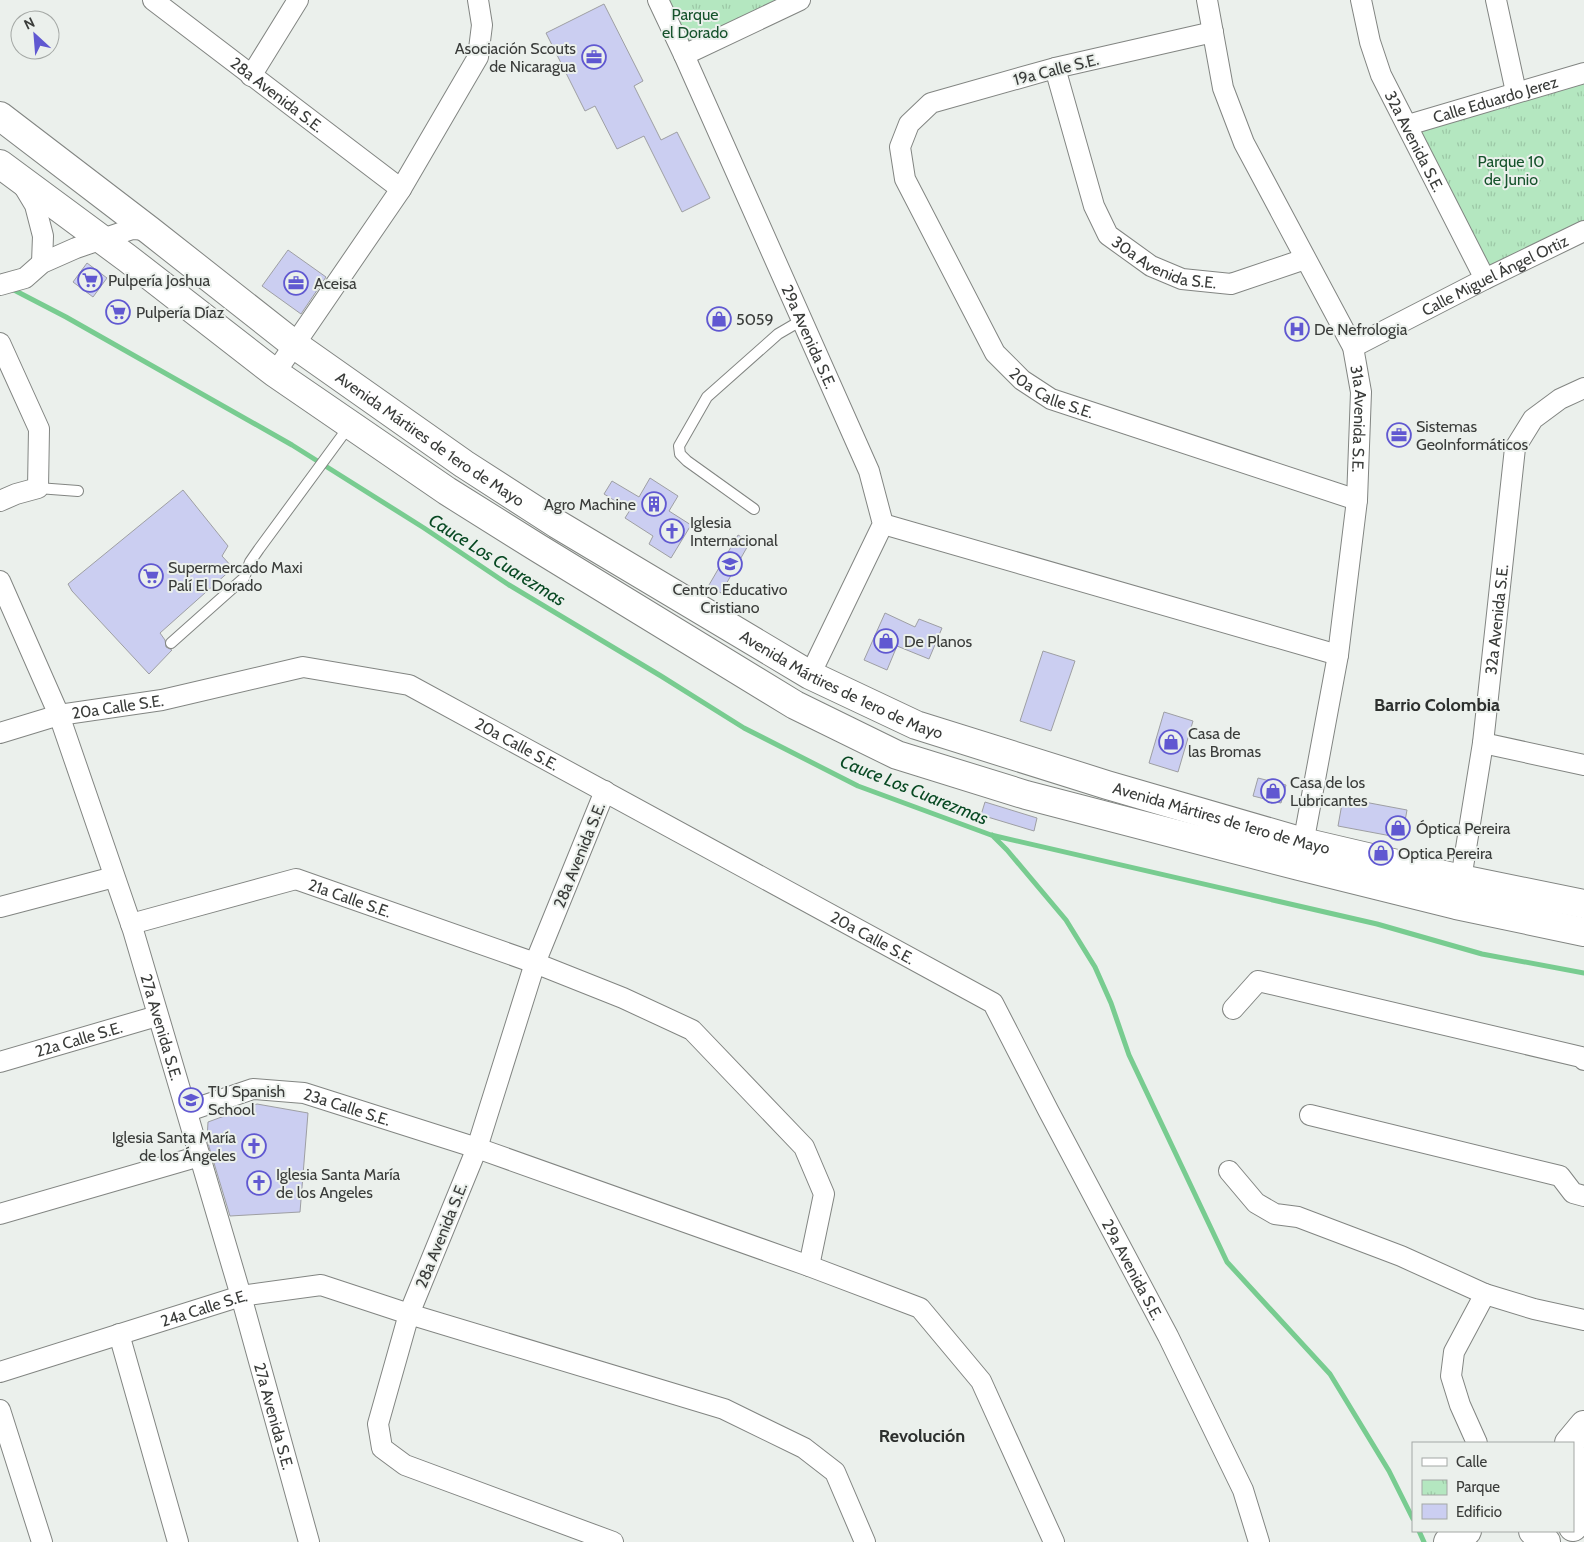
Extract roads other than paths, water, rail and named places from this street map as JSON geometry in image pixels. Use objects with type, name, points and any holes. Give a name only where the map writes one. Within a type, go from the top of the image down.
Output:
[{"type":"main road","name":"Avenida Mártires de 1ero de Mayo","points":[[0,116],[295,345],[464,464],[557,524],[810,675],[916,726],[1089,779],[1301,854],[1456,905],[1584,932]]},
{"type":"main road","name":"Avenida Mártires de 1ero de Mayo","points":[[10,171],[276,373],[344,432],[447,491],[546,554],[795,705],[898,755],[1026,795],[1301,854],[1461,879],[1584,904]]},
{"type":"main road","points":[[447,491],[464,464]]},
{"type":"main road","points":[[1570,1442],[1584,1425]]},
{"type":"main road","points":[[1584,1461],[1581,1466],[1580,1475],[1584,1482]]},
{"type":"main road","points":[[1574,1525],[1584,1500]]},
{"type":"main road","points":[[1448,1542],[1465,1532]]},
{"type":"main road","points":[[1534,1532],[1546,1542]]},
{"type":"street","name":"28a Avenida S.E.","points":[[153,0],[401,189]]},
{"type":"street","points":[[251,76],[298,0]]},
{"type":"street","points":[[276,373],[401,189],[478,57],[482,25],[478,0]]},
{"type":"street","name":"29a Avenida S.E.","points":[[658,0],[869,471],[883,524]]},
{"type":"street","points":[[684,55],[800,0]]},
{"type":"street","name":"31a Avenida S.E.","points":[[1207,0],[1223,88],[1244,143],[1353,347],[1361,392],[1357,500],[1338,655],[1301,854]]},
{"type":"street","name":"32a Avenida S.E.","points":[[1361,0],[1370,42],[1381,75],[1408,125],[1484,279]]},
{"type":"street","points":[[1496,0],[1516,92]]},
{"type":"street","name":"19a Calle S.E.","points":[[909,124],[931,103],[1055,68],[1213,32]]},
{"type":"street","name":"30a Avenida S.E.","points":[[1055,68],[1094,206],[1108,235],[1151,266],[1182,279],[1231,284],[1305,259]]},
{"type":"street","name":"Calle Eduardo Jerez","points":[[1408,125],[1584,73]]},
{"type":"street","name":"20a Calle S.E.","points":[[909,124],[900,147],[905,179],[995,353],[1022,380],[1051,398],[1357,500]]},
{"type":"street","points":[[10,171],[35,205],[43,236],[42,263]]},
{"type":"street","points":[[9,282],[25,278],[42,263],[76,248],[132,229],[149,230]]},
{"type":"street","name":"Calle Miguel Ángel Ortiz","points":[[1353,347],[1484,279],[1584,231]]},
{"type":"street","points":[[0,343],[39,429],[38,488],[0,501]]},
{"type":"street","name":"32a Avenida S.E.","points":[[1461,879],[1483,743],[1515,448],[1533,419],[1560,398],[1584,388]]},
{"type":"street","points":[[810,675],[883,524],[1338,655]]},
{"type":"street","name":"27a Avenida S.E.","points":[[0,581],[59,715],[131,924],[242,1296],[309,1542]]},
{"type":"street","name":"20a Calle S.E.","points":[[0,733],[59,715],[162,700],[303,667],[409,685],[993,1003]]},
{"type":"street","points":[[1483,743],[1584,765]]},
{"type":"street","name":"28a Avenida S.E.","points":[[605,791],[535,963],[477,1148],[409,1314],[378,1424],[382,1448],[405,1465],[613,1542]]},
{"type":"street","points":[[0,907],[114,877]]},
{"type":"street","name":"21a Calle S.E.","points":[[131,924],[296,879],[535,963],[623,998],[692,1030],[804,1147],[824,1194],[809,1266]]},
{"type":"street","points":[[1233,1009],[1258,981],[1581,1057],[1584,1060]]},
{"type":"street","name":"29a Avenida S.E.","points":[[993,1003],[1168,1336],[1243,1490],[1259,1542]]},
{"type":"street","name":"22a Calle S.E.","points":[[0,1062],[157,1016]]},
{"type":"street","name":"23a Calle S.E.","points":[[188,1111],[254,1089],[304,1093],[477,1148],[809,1266],[920,1308],[981,1381],[1054,1542]]},
{"type":"street","points":[[1310,1115],[1560,1176],[1573,1193],[1584,1196]]},
{"type":"street","points":[[0,1214],[200,1156]]},
{"type":"street","points":[[1229,1171],[1256,1203],[1275,1214],[1298,1217],[1401,1256],[1485,1294],[1534,1309],[1584,1320]]},
{"type":"street","name":"24a Calle S.E.","points":[[0,1372],[242,1296],[321,1285],[409,1314],[724,1409],[804,1448],[835,1472],[865,1542]]},
{"type":"street","points":[[1477,1442],[1460,1405],[1452,1376],[1454,1352],[1485,1294]]},
{"type":"street","points":[[119,1334],[178,1542]]},
{"type":"street","points":[[0,1410],[42,1542]]},
{"type":"lane","points":[[754,509],[687,461],[680,454],[679,446],[707,397],[778,334],[802,320]]},
{"type":"lane","points":[[171,643],[244,578],[250,562],[259,548],[344,432]]},
{"type":"lane","points":[[38,488],[78,491]]},
{"type":"waterway","name":"Cauce Los Cuarezmas","points":[[12,289],[66,317],[292,445],[424,528],[509,585],[744,728],[858,786],[991,835],[1377,924],[1482,954],[1584,973]]},
{"type":"waterway","points":[[992,835],[1066,920],[1095,967],[1111,1003],[1129,1055],[1227,1262],[1330,1374],[1389,1471],[1412,1517]]},
{"type":"waterway","points":[[1419,1532],[1424,1542]]},
{"type":"place","name":"Asociación Scouts de Nicaragua","points":[[594,57]]},
{"type":"place","name":"Pulpería Joshua","points":[[90,280]]},
{"type":"place","name":"Aceisa","points":[[296,283]]},
{"type":"place","name":"Pulpería Díaz","points":[[118,312]]},
{"type":"place","name":"5059","points":[[719,319]]},
{"type":"place","name":"De Nefrologia","points":[[1297,329]]},
{"type":"place","name":"Sistemas GeoInformáticos","points":[[1399,435]]},
{"type":"place","name":"Agro Machine","points":[[654,504]]},
{"type":"place","name":"Iglesia Internacional","points":[[672,531]]},
{"type":"place","name":"Centro Educativo Cristiano","points":[[730,564]]},
{"type":"place","name":"Supermercado Maxi Palí El Dorado","points":[[151,576]]},
{"type":"place","name":"De Planos","points":[[886,641]]},
{"type":"place","name":"Casa de las Bromas","points":[[1171,742]]},
{"type":"place","name":"Casa de los Lubricantes","points":[[1273,791]]},
{"type":"place","name":"Óptica Pereira","points":[[1398,828]]},
{"type":"place","name":"Optica Pereira","points":[[1381,853]]},
{"type":"place","name":"TU Spanish School","points":[[191,1100]]},
{"type":"place","name":"Iglesia Santa María de los Ángeles","points":[[254,1146]]},
{"type":"place","name":"Iglesia Santa María de los Angeles","points":[[259,1183]]},
{"type":"district","name":"Barrio Colombia","points":[[1437,705]]},
{"type":"district","name":"Revolución","points":[[922,1436]]},
{"type":"park label","name":"Parque el Dorado","points":[[695,23]]},
{"type":"park label","name":"Parque 10 de Junio","points":[[1511,170]]}]
